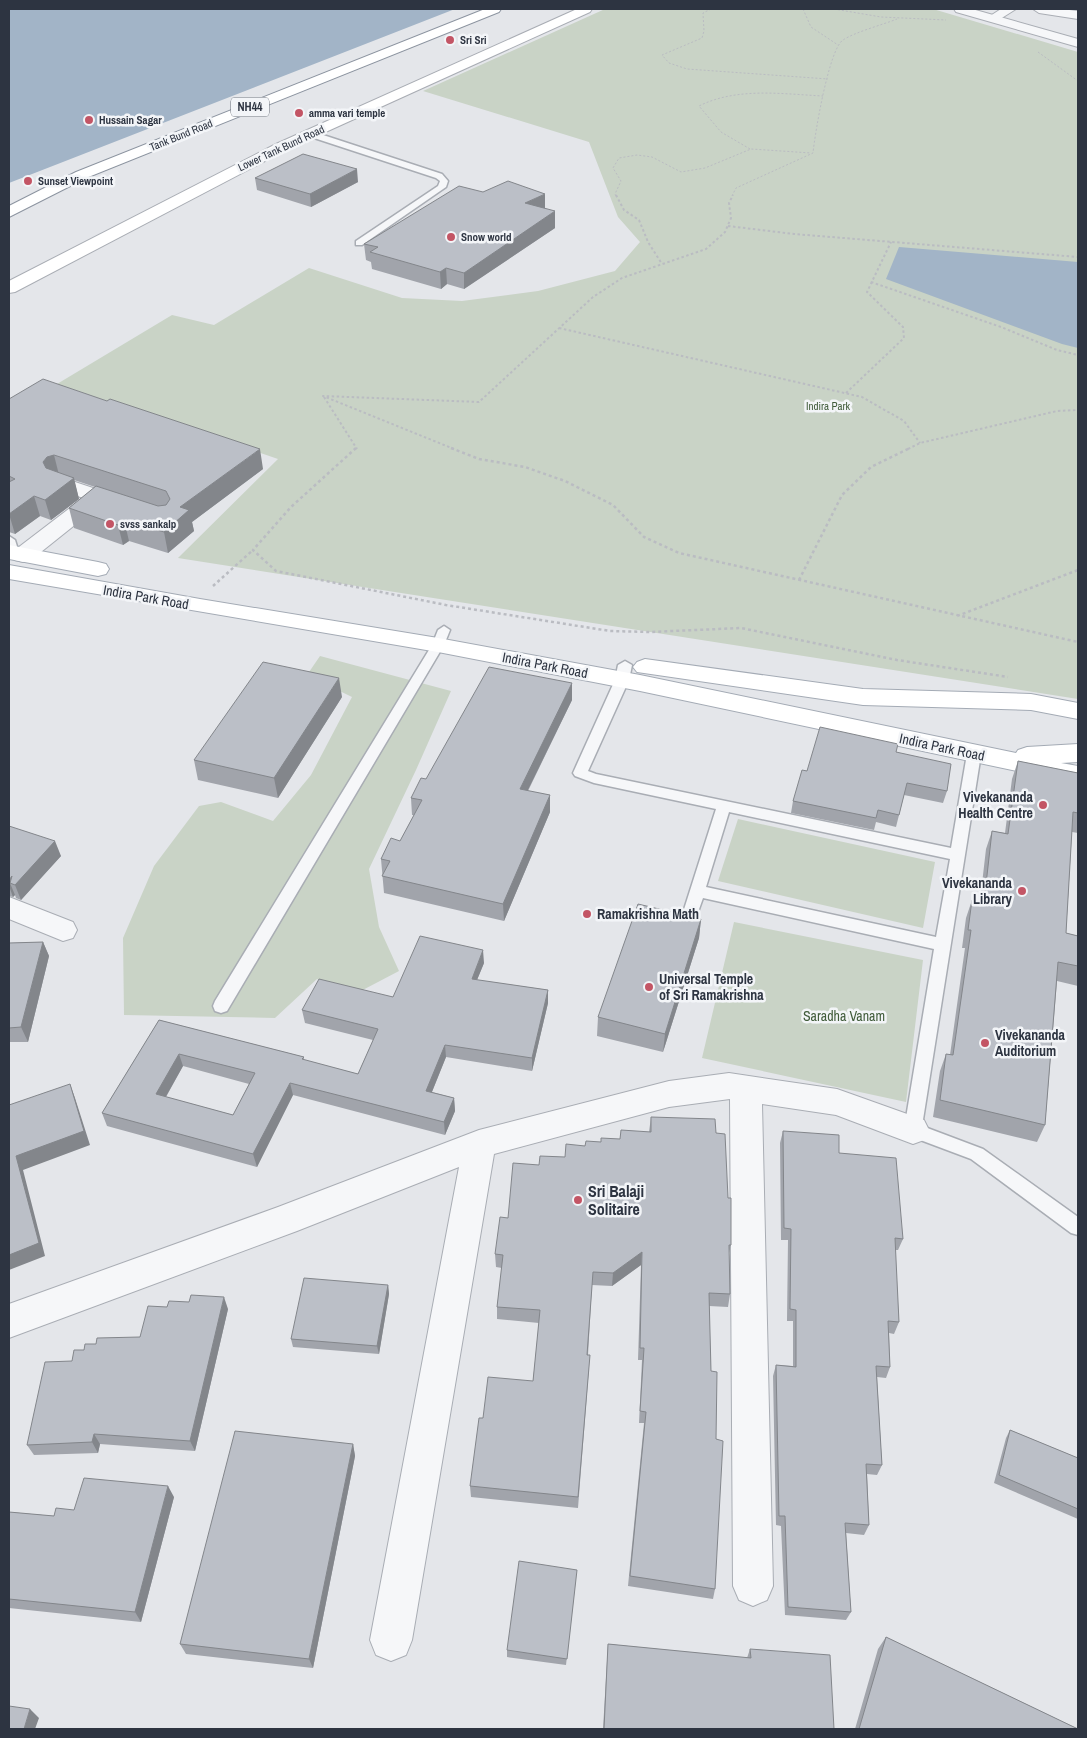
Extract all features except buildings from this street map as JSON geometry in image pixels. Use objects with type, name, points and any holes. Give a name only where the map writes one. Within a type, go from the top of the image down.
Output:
[{"type":"main road","name":"NH44","points":[[9,200],[111,155],[481,9]]},
{"type":"main road","name":"Tank Bund Road","points":[[9,212],[81,175],[495,9]]},
{"type":"main road","name":"Lower Tank Bund Road","points":[[9,276],[149,201],[269,143],[571,9]]},
{"type":"main road","name":"Lower Tank Bund Road","points":[[9,288],[135,224],[220,177],[586,9]]},
{"type":"main road","name":"Indira Park Road","points":[[13,554],[209,590],[624,672],[985,756],[1078,775]]},
{"type":"main road","name":"Indira Park Road","points":[[13,554],[200,606],[441,637]]},
{"type":"main road","name":"Indira Park Road","points":[[624,672],[863,698],[1031,702],[1078,711]]},
{"type":"main road","points":[[1031,702],[1078,722]]},
{"type":"main road","points":[[985,756],[1078,753]]},
{"type":"street","points":[[960,9],[996,17],[1010,9]]},
{"type":"street","points":[[973,9],[1078,41]]},
{"type":"street","points":[[1039,9],[1078,15]]},
{"type":"street","points":[[60,483],[144,512]]},
{"type":"street","points":[[13,554],[98,496]]},
{"type":"street","points":[[9,907],[63,930]]},
{"type":"street","points":[[9,1321],[285,1220],[479,1144],[669,1094],[729,1086],[746,1088],[837,1102],[913,1130]]},
{"type":"street","points":[[746,1088],[753,1586]]},
{"type":"street","points":[[391,1640],[479,1144]]},
{"type":"lane","points":[[311,134],[439,176],[444,181],[442,187],[359,243]]},
{"type":"lane","points":[[221,1006],[441,637]]},
{"type":"lane","points":[[624,672],[580,773],[594,778],[957,854]]},
{"type":"lane","points":[[985,756],[957,854],[913,1130],[977,1154],[1078,1226]]},
{"type":"lane","points":[[688,922],[724,805]]},
{"type":"lane","points":[[698,891],[944,945]]},
{"type":"path","points":[[711,9],[703,13],[704,31],[702,38],[662,55],[669,63],[687,68],[828,79]]},
{"type":"path","points":[[803,9],[804,16],[816,32],[838,45]]},
{"type":"path","points":[[813,153],[818,113],[833,55],[838,45],[842,40],[897,18]]},
{"type":"path","points":[[1033,47],[1078,81]]},
{"type":"path","points":[[813,153],[751,149],[727,138],[699,106],[709,99],[737,95],[823,96]]},
{"type":"path","points":[[662,264],[648,242],[639,220],[624,210],[615,194],[620,180],[613,168],[619,158],[633,154],[650,155],[681,172],[705,168],[751,149]]},
{"type":"path","points":[[323,396],[479,402],[593,297],[622,278],[706,249],[725,232],[728,226],[731,218],[729,203],[736,188],[757,177],[794,165],[813,153]]},
{"type":"path","points":[[728,226],[794,234],[1078,257]]},
{"type":"path","points":[[845,394],[904,338],[903,327],[867,292],[891,242]]},
{"type":"path","points":[[871,282],[1078,356]]},
{"type":"path","points":[[559,328],[862,398],[904,421],[920,443]]},
{"type":"path","points":[[209,590],[253,550],[291,507],[357,449],[323,396]]},
{"type":"path","points":[[323,396],[479,459],[525,467],[565,481],[613,505],[644,537],[679,552],[1078,642]]},
{"type":"path","points":[[799,580],[842,495],[871,466],[920,443],[1057,411],[1078,410]]},
{"type":"path","points":[[253,550],[276,571],[446,605],[610,631],[650,632],[741,628],[897,660],[1009,678]]},
{"type":"path","points":[[956,616],[1078,570]]},
{"type":"green space","name":"Indira Park","points":[[605,9],[933,9],[1078,52],[1078,699],[178,558],[278,459],[57,384],[172,315],[214,325],[309,268],[402,298],[462,301],[538,291],[615,271],[640,242],[618,217],[589,142],[423,91]]},
{"type":"green space","points":[[320,656],[451,691],[369,869],[379,927],[399,971],[357,993],[317,979],[275,1018],[124,1015],[123,938],[154,866],[199,806],[221,802],[273,821],[311,775],[352,697],[307,675]]},
{"type":"green space","points":[[738,819],[935,862],[923,928],[718,881]]},
{"type":"green space","name":"Saradha Vanam","points":[[734,922],[923,960],[906,1102],[702,1058]]},
{"type":"water","name":"Hussain Sagar","points":[[9,9],[455,9],[9,183]]},
{"type":"water","points":[[899,247],[1078,262],[1078,348],[1062,344],[886,279]]},
{"type":"place","name":"Sri Sri","points":[[450,40]]},
{"type":"place","name":"amma vari temple","points":[[299,113]]},
{"type":"place","name":"Hussain Sagar","points":[[89,120]]},
{"type":"place","name":"Sunset Viewpoint","points":[[28,181]]},
{"type":"place","name":"Snow world","points":[[451,237]]},
{"type":"place","name":"svss sankalp","points":[[110,524]]},
{"type":"place","name":"Vivekananda Health Centre","points":[[1043,805]]},
{"type":"place","name":"Vivekananda Library","points":[[1022,891]]},
{"type":"place","name":"Ramakrishna Math","points":[[587,914]]},
{"type":"place","name":"Universal Temple of Sri Ramakrishna","points":[[649,987]]},
{"type":"place","name":"Vivekananda Auditorium","points":[[985,1043]]},
{"type":"place","name":"Sri Balaji Solitaire","points":[[578,1200]]}]
